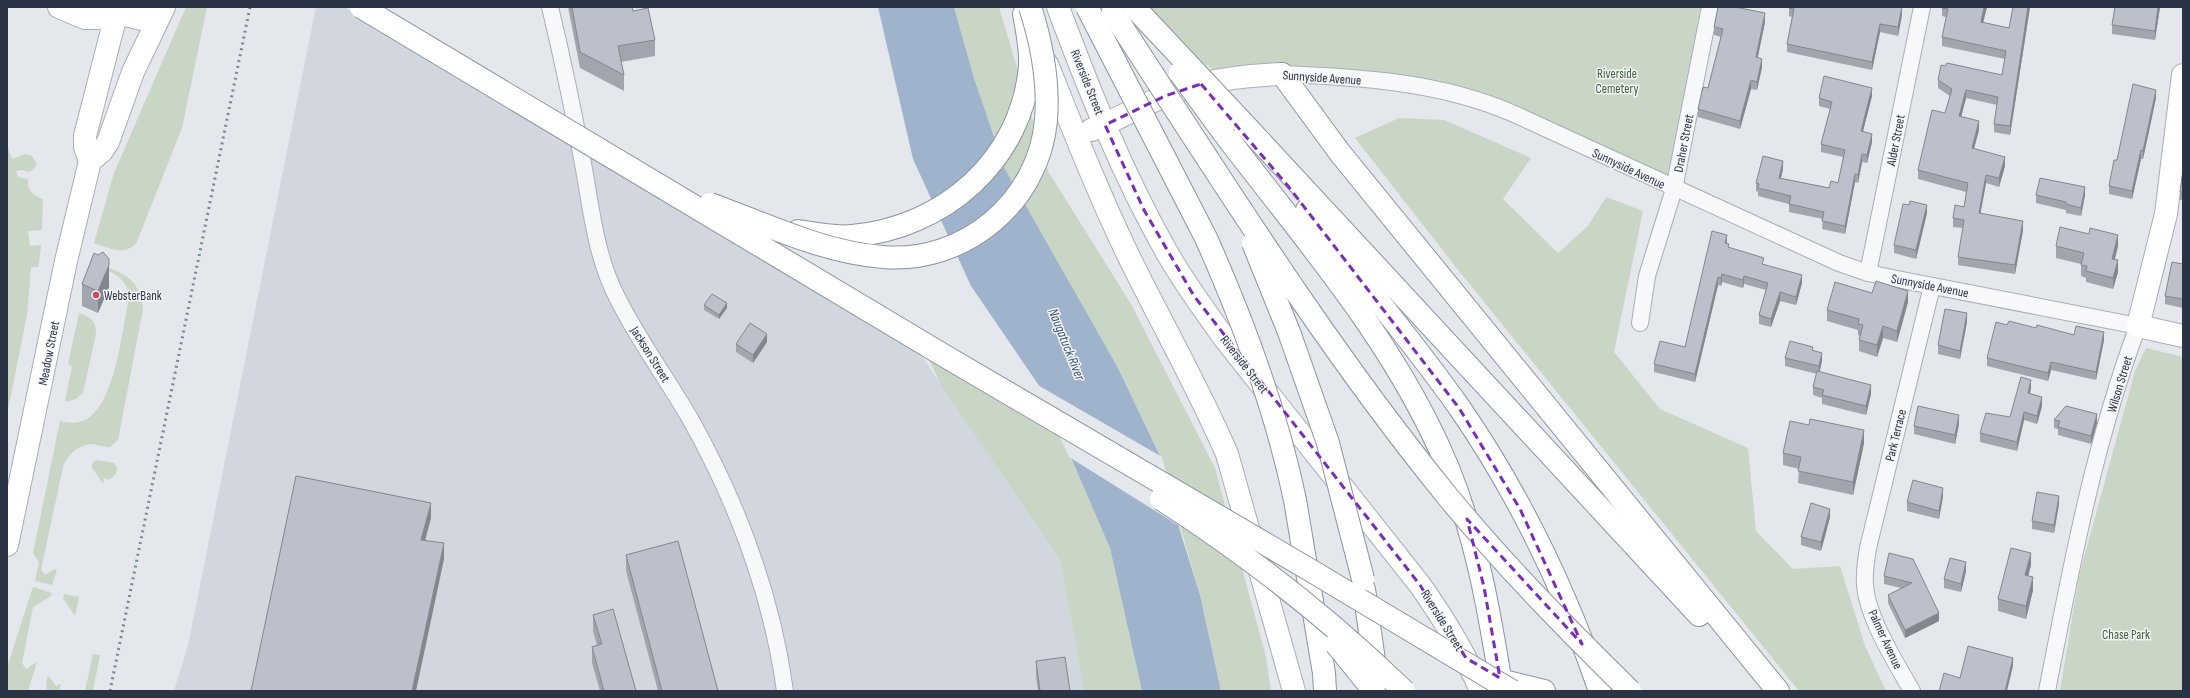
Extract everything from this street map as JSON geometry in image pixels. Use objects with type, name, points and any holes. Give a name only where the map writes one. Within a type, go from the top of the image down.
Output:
[{"type":"main road","points":[[59,7],[79,16],[91,19],[116,9],[158,12],[133,72],[108,142],[102,151],[90,161]]},
{"type":"main road","points":[[362,7],[938,352],[1258,539],[1510,689],[1544,691]]},
{"type":"main road","points":[[662,187],[793,230],[822,235],[851,236],[875,233],[923,218],[963,192],[996,157],[1008,137],[1018,115],[1025,91],[1030,65],[1028,38],[1023,7]]},
{"type":"main road","points":[[1023,7],[1097,188],[1130,258],[1211,418],[1227,454],[1294,691]]},
{"type":"main road","points":[[662,187],[823,245],[855,254],[884,258],[913,257],[940,251],[964,242],[984,230],[1001,215],[1016,197],[1030,174],[1040,149],[1046,122],[1047,89],[1040,43],[1030,7]]},
{"type":"main road","name":"Riverside Street","points":[[1058,7],[1105,125],[1144,210],[1194,296],[1225,339],[1420,585],[1449,626],[1481,691]]},
{"type":"main road","points":[[1087,7],[1206,238],[1272,406],[1295,500],[1323,666],[1325,691]]},
{"type":"main road","points":[[1109,7],[1237,205],[1376,404],[1448,497],[1541,602],[1630,691]]},
{"type":"main road","points":[[1134,7],[1234,127],[1288,186],[1423,358],[1459,408],[1491,458],[1546,560],[1571,616],[1600,691]]},
{"type":"main road","name":"Meadow Street","points":[[7,545],[66,261],[90,161],[85,147],[85,136],[116,9]]},
{"type":"main road","points":[[1282,74],[1345,159],[1778,691]]},
{"type":"main road","name":"Sunnyside Avenue","points":[[1076,137],[1105,125],[1165,96],[1195,85],[1254,75],[1282,74]]},
{"type":"main road","name":"Wilson Street","points":[[2138,326],[2166,214],[2183,75]]},
{"type":"main road","points":[[1234,127],[1385,348],[1429,426],[1448,469],[1474,546],[1510,689]]},
{"type":"main road","points":[[1234,127],[1770,691]]},
{"type":"main road","points":[[1237,205],[1289,332],[1326,436],[1363,579],[1379,691]]},
{"type":"main road","name":"Sunnyside Avenue","points":[[2138,326],[2183,336]]},
{"type":"main road","points":[[938,352],[949,363],[968,377],[1154,494],[1199,524],[1242,556],[1318,624],[1345,654],[1374,691]]},
{"type":"main road","points":[[938,352],[968,376],[1184,514],[1261,568],[1330,624],[1404,691]]},
{"type":"street","name":"Jackson Street","points":[[550,7],[567,80],[595,229],[606,271],[623,308],[692,422],[725,487],[758,574],[773,629],[785,691]]},
{"type":"street","name":"Draher Street","points":[[1640,323],[1647,276],[1674,189],[1710,7]]},
{"type":"street","name":"Alder Street","points":[[1868,273],[1922,7]]},
{"type":"street","name":"Sunnyside Avenue","points":[[1282,74],[1319,75],[1410,85],[1461,94],[1512,113],[1812,252],[1868,273],[2138,326]]},
{"type":"street","name":"Park Terrace","points":[[1865,586],[1868,548],[1932,286]]},
{"type":"street","name":"Wilson Street","points":[[2047,691],[2077,543],[2110,409],[2138,326]]},
{"type":"street","name":"Palmer Avenue","points":[[1865,586],[1876,622],[1912,691]]},
{"type":"highlighted area","points":[[1201,84],[1288,186],[1459,408],[1520,509],[1582,644],[1467,519],[1484,587],[1500,678],[1466,658],[1420,585],[1194,296],[1144,210],[1105,125],[1165,96]]},
{"type":"shaded area","points":[[316,7],[344,7],[915,346],[1060,560],[1084,691],[174,691],[188,645]]},
{"type":"green space","points":[[186,7],[207,7],[182,128],[136,244],[126,250],[110,249],[94,243],[114,173]]},
{"type":"green space","points":[[954,7],[999,7],[1048,171],[1131,304],[1215,468],[1266,657],[1271,691],[1221,691],[1200,595],[1160,456],[1117,366],[1005,169],[974,78]]},
{"type":"green space","name":"Riverside Cemetery","points":[[1138,7],[1705,7],[1674,189],[1531,122],[1389,83],[1227,79],[1181,48]]},
{"type":"green space","points":[[1399,118],[1444,120],[1531,158],[1503,199],[1558,253],[1588,226],[1606,197],[1643,211],[1614,352],[1660,409],[1748,448],[1756,531],[1793,569],[1840,566],[1865,646],[1886,691],[1799,691],[1459,271],[1355,138]]},
{"type":"green space","points":[[7,145],[12,159],[25,154],[32,156],[37,165],[30,172],[22,170],[16,171],[18,177],[28,179],[31,192],[43,199],[42,230],[28,231],[30,246],[41,245],[39,264],[38,267],[31,267],[27,315],[7,415]]},
{"type":"green space","points":[[93,262],[120,273],[133,282],[138,289],[143,309],[118,440],[110,447],[93,444],[83,446],[71,454],[63,467],[41,570],[45,575],[54,569],[57,570],[52,585],[35,581],[39,562],[33,553],[60,421],[74,423],[87,419],[97,410],[105,397],[116,363],[129,298],[128,290],[121,279],[110,272],[90,264]]},
{"type":"green space","points":[[79,313],[92,320],[95,326],[96,334],[83,393],[76,399],[65,402],[72,366],[68,364]]},
{"type":"green space","points":[[917,334],[999,399],[1067,441],[1110,548],[1142,691],[1084,691],[1060,560],[941,385]]},
{"type":"green space","name":"Chase Park","points":[[2146,348],[2183,357],[2183,691],[2060,691],[2079,576],[2135,371]]},
{"type":"green space","points":[[98,460],[114,463],[117,467],[116,474],[109,480],[104,478],[103,484],[91,466],[94,461]]},
{"type":"green space","points":[[33,587],[52,593],[51,596],[33,607],[22,663],[26,669],[37,662],[28,691],[7,691],[7,667]]},
{"type":"green space","points":[[64,594],[79,597],[75,616],[63,598]]},
{"type":"green space","points":[[93,654],[100,655],[93,691],[85,691]]},
{"type":"green space","points":[[48,675],[56,686],[61,684],[59,691],[47,691],[46,684]]},
{"type":"water","name":"Naugatuck River","points":[[878,7],[954,7],[974,78],[1005,169],[1117,366],[1160,456],[1181,534],[1200,595],[1221,691],[1142,691],[1110,548],[1042,390],[971,286],[913,159]]},
{"type":"pier","points":[[1036,384],[1162,457],[1181,527],[1069,457]]},
{"type":"building","points":[[572,7],[632,7],[633,11],[648,8],[655,40],[618,46],[624,75],[580,52]]},
{"type":"building","points":[[1718,7],[1735,7],[1765,13],[1756,57],[1762,59],[1757,82],[1751,80],[1740,121],[1698,109],[1703,87],[1708,88],[1723,29],[1714,27]]},
{"type":"building","points":[[1789,7],[1902,7],[1898,27],[1880,24],[1872,62],[1787,44],[1794,9]]},
{"type":"building","points":[[1942,7],[1984,7],[1981,22],[2009,28],[2013,7],[2028,7],[2010,126],[1994,124],[1998,97],[1966,90],[1959,116],[1979,121],[1972,148],[2005,157],[1999,178],[1986,175],[1979,213],[2023,221],[2015,265],[1958,257],[1964,220],[1953,218],[1955,205],[1964,207],[1968,183],[1918,170],[1932,110],[1945,113],[1952,89],[1938,80],[1941,65],[1945,66],[1947,63],[2002,75],[2006,51],[1942,37],[1948,9]]},
{"type":"building","points":[[2115,7],[2158,7],[2155,31],[2112,25]]},
{"type":"building","points":[[1824,76],[1872,88],[1861,131],[1872,134],[1867,155],[1862,154],[1858,175],[1855,174],[1845,226],[1822,221],[1824,212],[1789,204],[1791,196],[1758,188],[1759,184],[1756,183],[1763,156],[1783,161],[1779,178],[1829,188],[1831,181],[1838,183],[1845,150],[1821,144],[1832,102],[1819,98]]},
{"type":"building","points":[[2133,84],[2156,90],[2143,151],[2141,150],[2132,191],[2109,186],[2114,160],[2117,160]]},
{"type":"building","points":[[2183,170],[2183,192],[2180,192]]},
{"type":"building","points":[[2040,178],[2085,187],[2081,208],[2066,204],[2066,202],[2036,195]]},
{"type":"building","points":[[1910,201],[1927,205],[1916,250],[1894,245],[1903,204],[1909,205]]},
{"type":"building","points":[[2060,227],[2089,234],[2090,228],[2118,235],[2112,259],[2118,260],[2113,278],[2086,271],[2087,266],[2081,265],[2084,253],[2056,246]]},
{"type":"building","points":[[1712,231],[1727,235],[1725,243],[1729,244],[1728,247],[1764,258],[1762,264],[1802,275],[1796,297],[1780,292],[1771,319],[1759,315],[1768,283],[1744,276],[1743,280],[1722,274],[1721,278],[1718,277],[1695,374],[1654,364],[1660,341],[1685,347]]},
{"type":"building","points":[[103,252],[109,259],[109,265],[98,291],[82,284],[94,253],[98,255]]},
{"type":"building","points":[[2172,262],[2183,264],[2183,299],[2165,296]]},
{"type":"building","points":[[1876,281],[1908,291],[1897,331],[1883,326],[1877,345],[1859,340],[1863,325],[1858,324],[1859,319],[1827,310],[1835,282],[1872,293]]},
{"type":"building","points":[[712,294],[727,303],[719,315],[704,305]]},
{"type":"building","points":[[1945,309],[1967,313],[1960,351],[1938,345]]},
{"type":"building","points":[[2009,321],[2036,328],[2037,325],[2074,335],[2076,326],[2104,332],[2096,372],[2051,362],[2048,373],[1987,358],[1996,322],[2007,325]]},
{"type":"building","points":[[750,323],[767,334],[753,355],[736,344]]},
{"type":"building","points":[[1790,341],[1813,347],[1812,350],[1822,353],[1819,366],[1785,358]]},
{"type":"building","points":[[1817,371],[1871,385],[1866,406],[1822,395],[1824,390],[1813,387]]},
{"type":"building","points":[[2021,377],[2031,380],[2028,393],[2042,397],[2037,416],[2024,412],[2017,442],[1980,433],[1986,413],[2010,417]]},
{"type":"building","points":[[1918,406],[1959,415],[1955,435],[1914,426]]},
{"type":"building","points":[[2066,406],[2097,414],[2091,436],[2058,427],[2060,421],[2054,420]]},
{"type":"building","points":[[1810,419],[1864,430],[1853,482],[1798,471],[1801,457],[1783,453],[1790,421],[1809,425]]},
{"type":"building","points":[[296,476],[431,503],[421,540],[444,543],[412,691],[251,691]]},
{"type":"building","points":[[1913,480],[1943,488],[1939,511],[1907,502]]},
{"type":"building","points":[[2037,492],[2059,496],[2054,525],[2032,521]]},
{"type":"building","points":[[1811,503],[1830,509],[1821,542],[1801,537]]},
{"type":"building","points":[[678,541],[718,691],[662,691],[626,555]]},
{"type":"building","points":[[2011,548],[2031,553],[2025,575],[2033,577],[2026,606],[1998,599]]},
{"type":"building","points":[[1889,553],[1913,559],[1939,613],[1905,630],[1888,595],[1912,583],[1884,576]]},
{"type":"building","points":[[1950,558],[1966,562],[1961,584],[1944,579]]},
{"type":"building","points":[[613,609],[636,691],[604,691],[592,647],[602,644],[593,615]]},
{"type":"building","points":[[1968,646],[2013,658],[2005,691],[1939,691],[1944,673],[1960,678]]},
{"type":"building","points":[[1065,657],[1070,691],[1040,691],[1036,661]]},
{"type":"railway","points":[[110,691],[250,7]]},
{"type":"place","name":"WebsterBank","points":[[96,295]]}]
